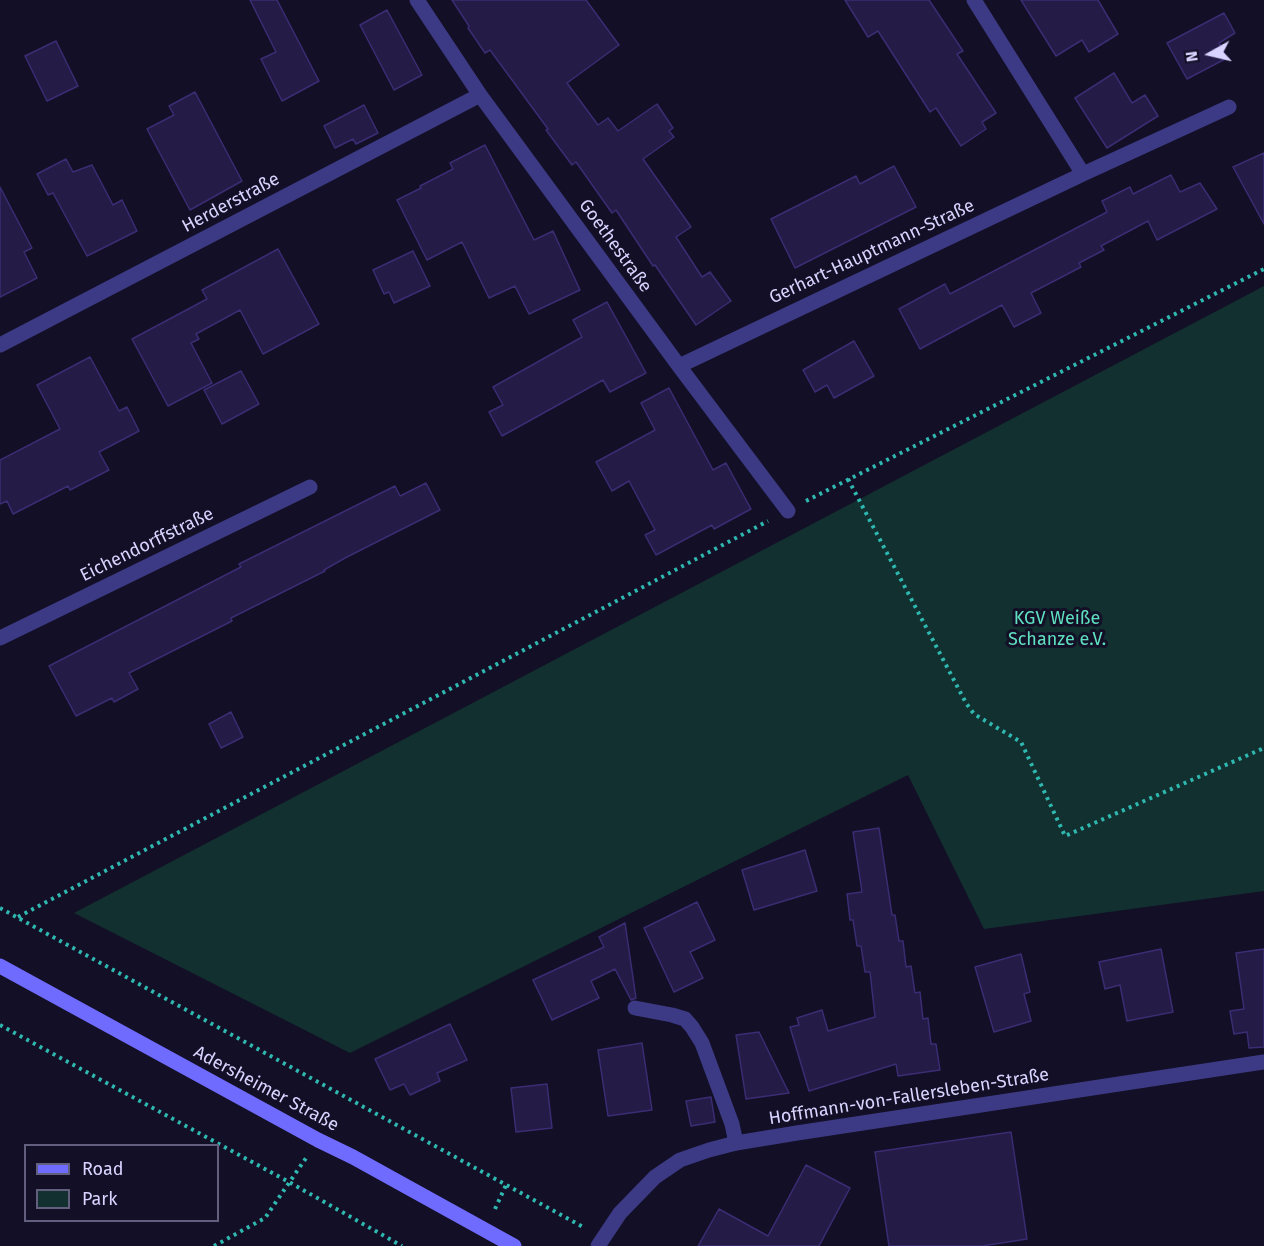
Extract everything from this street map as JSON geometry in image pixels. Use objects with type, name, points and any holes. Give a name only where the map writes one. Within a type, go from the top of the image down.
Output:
[{"type":"main road","name":"Adersheimer Straße","points":[[0,966],[514,1246]]},
{"type":"street","name":"Goethestraße","points":[[417,0],[480,95],[788,510]]},
{"type":"street","points":[[974,0],[1083,174]]},
{"type":"street","name":"Herderstraße","points":[[0,345],[480,95]]},
{"type":"street","name":"Gerhart-Hauptmann-Straße","points":[[679,366],[1229,107]]},
{"type":"street","name":"Eichendorffstraße","points":[[0,638],[310,487]]},
{"type":"street","points":[[635,1008],[685,1019],[692,1027],[702,1042],[732,1124],[736,1143]]},
{"type":"street","name":"Hoffmann-von-Fallersleben-Straße","points":[[601,1242],[620,1213],[655,1177],[680,1160],[709,1150],[736,1143],[1264,1062]]},
{"type":"path","points":[[18,917],[788,510],[1264,269]]},
{"type":"path","points":[[848,479],[966,703],[974,714],[1021,742],[1065,836],[1264,748]]},
{"type":"path","points":[[0,908],[601,1242]]},
{"type":"path","points":[[0,1025],[402,1246]]},
{"type":"path","points":[[214,1246],[265,1218],[318,1140]]},
{"type":"green space","name":"KGV Weiße Schanze e.V.","points":[[1264,286],[1264,891],[984,929],[908,775],[350,1053],[74,913]]},
{"type":"building","points":[[250,0],[277,0],[319,81],[282,101],[261,59],[276,52]]},
{"type":"building","points":[[452,0],[586,0],[619,45],[567,83],[598,125],[608,118],[618,131],[657,104],[673,128],[669,131],[674,137],[643,159],[691,227],[676,237],[702,277],[710,272],[731,301],[696,325],[616,210],[612,213],[576,162],[572,165],[490,50],[485,53]]},
{"type":"building","points":[[845,0],[929,0],[963,51],[957,54],[996,113],[982,122],[986,129],[961,146],[936,108],[930,112],[878,31],[868,37]]},
{"type":"building","points":[[1021,0],[1098,0],[1118,34],[1089,52],[1082,40],[1056,56]]},
{"type":"building","points":[[387,10],[422,75],[394,90],[360,25]]},
{"type":"building","points":[[1224,13],[1235,33],[1219,43],[1227,58],[1187,79],[1167,43]]},
{"type":"building","points":[[56,41],[78,86],[47,101],[25,56]]},
{"type":"building","points":[[1114,73],[1132,103],[1145,95],[1158,116],[1107,148],[1075,98]]},
{"type":"building","points":[[195,92],[242,181],[190,210],[147,129],[174,115],[169,106]]},
{"type":"building","points":[[364,105],[378,133],[356,144],[353,139],[335,148],[324,126]]},
{"type":"building","points":[[485,145],[534,240],[553,231],[580,290],[529,314],[515,286],[489,298],[462,242],[427,260],[397,200],[453,169],[450,163]]},
{"type":"building","points":[[1264,153],[1264,224],[1233,167]]},
{"type":"building","points":[[66,159],[73,172],[92,165],[113,205],[122,200],[137,231],[87,256],[53,193],[48,195],[37,174]]},
{"type":"building","points":[[894,166],[916,207],[795,268],[771,219],[856,176],[860,184]]},
{"type":"building","points":[[1171,175],[1180,192],[1200,183],[1217,209],[1157,240],[1148,221],[1101,246],[1104,250],[1079,263],[1081,267],[1031,293],[1041,313],[1014,327],[1002,305],[920,349],[899,309],[945,284],[950,294],[1107,212],[1102,201],[1130,187],[1133,194]]},
{"type":"building","points":[[0,187],[32,248],[24,252],[37,278],[0,297]]},
{"type":"building","points":[[278,249],[319,324],[263,354],[240,310],[196,334],[199,339],[191,343],[212,383],[168,406],[132,339],[207,299],[202,290]]},
{"type":"building","points":[[413,251],[430,286],[394,303],[389,292],[384,294],[373,270]]},
{"type":"building","points":[[607,302],[646,373],[610,392],[603,380],[502,436],[489,412],[503,405],[493,387],[582,337],[573,320]]},
{"type":"building","points":[[854,341],[874,376],[834,398],[827,385],[815,392],[803,370]]},
{"type":"building","points":[[90,357],[119,411],[127,407],[139,431],[99,452],[109,470],[70,490],[68,486],[13,514],[7,501],[0,504],[0,460],[60,429],[37,385]]},
{"type":"building","points":[[241,371],[259,404],[222,424],[204,390]]},
{"type":"building","points":[[669,388],[713,470],[726,463],[751,509],[714,529],[712,525],[656,555],[645,535],[655,530],[629,481],[612,491],[596,462],[655,430],[641,403]]},
{"type":"building","points":[[426,483],[440,510],[129,673],[138,689],[114,702],[112,698],[76,716],[49,666],[241,567],[239,564],[395,486],[400,496]]},
{"type":"building","points":[[231,712],[243,737],[221,748],[209,724]]},
{"type":"building","points":[[879,828],[892,915],[895,915],[899,941],[903,941],[906,967],[911,966],[915,993],[920,992],[923,1019],[928,1018],[931,1044],[936,1044],[940,1070],[898,1076],[896,1064],[809,1091],[790,1027],[799,1025],[797,1018],[822,1010],[828,1031],[875,1017],[870,972],[865,972],[861,946],[857,946],[853,920],[850,920],[847,894],[862,892],[853,832]]},
{"type":"building","points":[[805,850],[817,891],[754,910],[742,870]]},
{"type":"building","points":[[697,902],[715,940],[690,952],[703,978],[674,992],[644,928]]},
{"type":"building","points":[[625,923],[636,998],[631,1000],[615,969],[591,981],[599,998],[552,1020],[533,980],[604,947],[599,937]]},
{"type":"building","points":[[1161,949],[1173,1012],[1127,1021],[1120,985],[1105,989],[1099,962]]},
{"type":"building","points":[[1264,949],[1264,1047],[1249,1048],[1247,1032],[1234,1034],[1230,1011],[1244,1009],[1236,953]]},
{"type":"building","points":[[1021,954],[1030,992],[1024,994],[1031,1021],[994,1032],[975,967]]},
{"type":"building","points":[[450,1024],[467,1060],[437,1073],[440,1081],[410,1095],[404,1084],[390,1090],[375,1059]]},
{"type":"building","points":[[759,1032],[789,1093],[746,1099],[736,1035]]},
{"type":"building","points":[[642,1043],[652,1110],[608,1116],[598,1050]]},
{"type":"building","points":[[547,1084],[552,1128],[516,1132],[511,1088]]},
{"type":"building","points":[[711,1097],[715,1122],[691,1126],[686,1101]]},
{"type":"building","points":[[1011,1132],[1027,1239],[982,1246],[889,1246],[875,1152]]},
{"type":"building","points":[[806,1165],[850,1188],[819,1246],[698,1246],[719,1209],[768,1236]]}]
